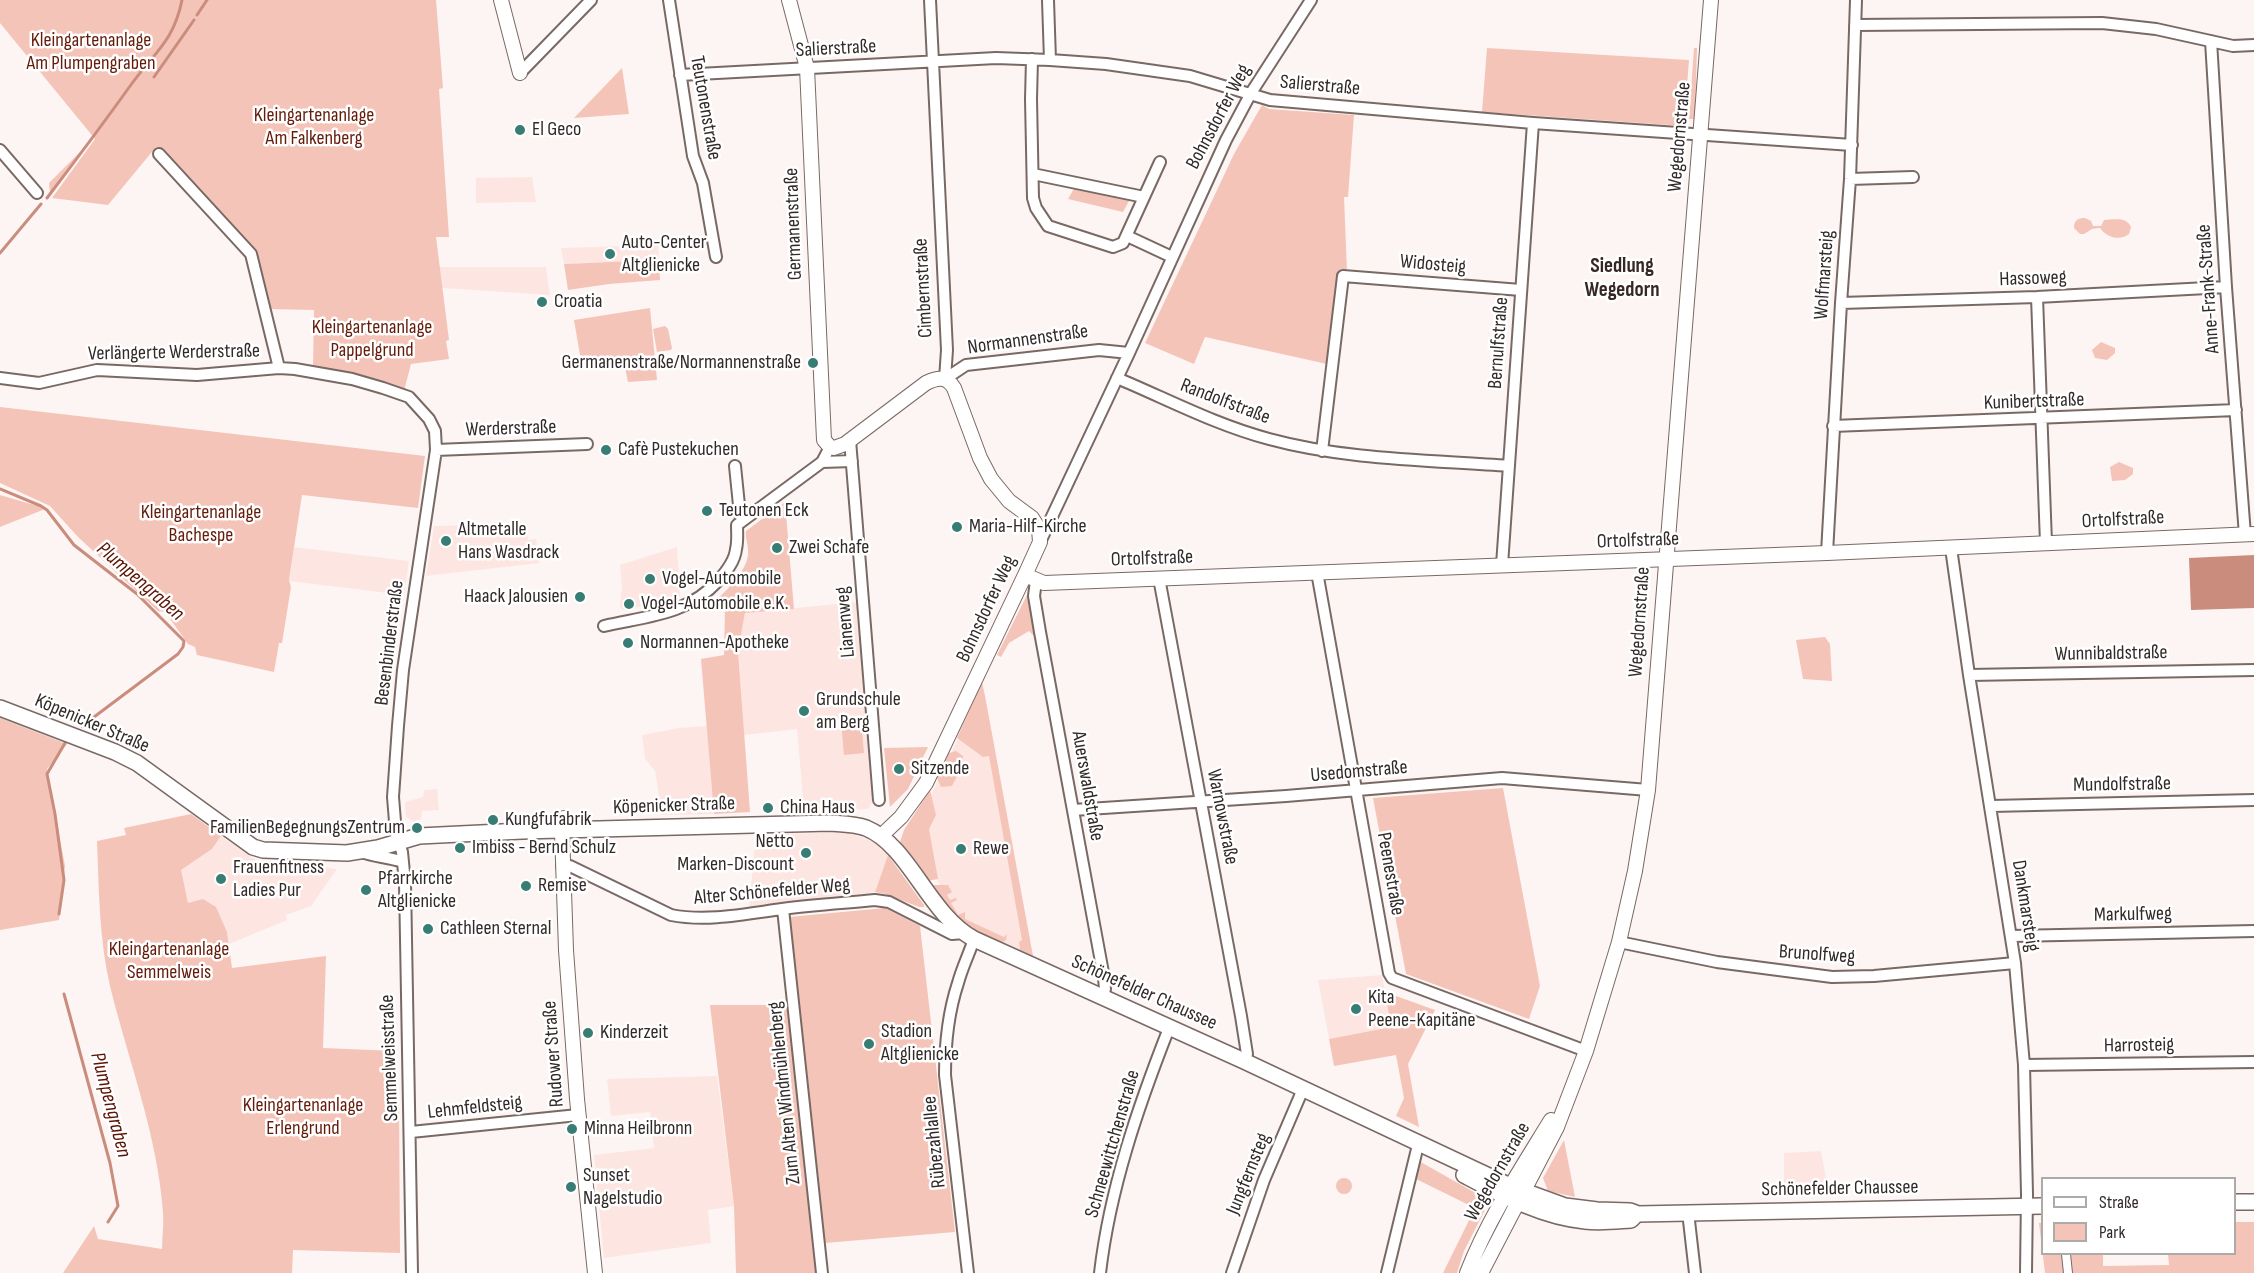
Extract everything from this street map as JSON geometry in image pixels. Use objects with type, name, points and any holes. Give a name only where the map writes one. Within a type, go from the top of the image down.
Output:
[{"type":"main road","name":"Köpenicker Straße","points":[[0,708],[115,752],[137,763],[258,849],[308,853],[360,852],[420,836],[563,824],[848,824],[866,828],[881,836]]},
{"type":"main road","name":"Schönefelder Chaussee","points":[[881,836],[892,845],[936,905],[969,936],[1244,1061],[1420,1146],[1451,1168],[1514,1194],[1565,1206],[1630,1211],[1638,1214],[2041,1206]]},
{"type":"main road","points":[[2236,1202],[2254,1202]]},
{"type":"street","points":[[501,0],[520,73]]},
{"type":"street","points":[[520,73],[591,0]]},
{"type":"street","name":"Teutonenstraße","points":[[669,0],[693,156],[703,183],[716,257]]},
{"type":"street","name":"Germanenstraße","points":[[789,0],[807,68],[823,436],[830,447]]},
{"type":"street","name":"Cimbernstraße","points":[[930,0],[947,350],[945,379]]},
{"type":"street","points":[[1048,0],[1050,60]]},
{"type":"street","name":"Bohnsdorfer Weg","points":[[881,836],[901,817],[926,783],[1030,578],[1040,542],[1226,140],[1251,93],[1311,0]]},
{"type":"street","name":"Wegedornstraße","points":[[1467,1273],[1474,1254],[1557,1126],[1586,1051],[1619,942],[1635,872],[1648,790],[1697,150],[1701,135],[1711,0]]},
{"type":"street","name":"Wolfmarsteig","points":[[1827,553],[1852,145],[1856,0]]},
{"type":"street","points":[[1855,25],[2102,23],[2156,29],[2232,46],[2254,45]]},
{"type":"street","name":"Anne-Frank-Straße","points":[[2211,41],[2226,287],[2236,410],[2250,534]]},
{"type":"street","name":"Salierstraße","points":[[681,75],[996,58],[1050,60],[1106,64],[1190,76],[1270,100],[1533,123],[1852,145]]},
{"type":"street","points":[[1032,59],[1033,174],[1036,208],[1048,226],[1113,247],[1123,243],[1127,236],[1172,257]]},
{"type":"street","name":"Bernulfstraße","points":[[1502,565],[1533,123]]},
{"type":"street","points":[[0,150],[37,193]]},
{"type":"street","name":"Verlängerte Werderstraße","points":[[159,154],[251,254],[279,368]]},
{"type":"street","name":"Bohnsdorfer Weg","points":[[1127,236],[1160,162]]},
{"type":"street","points":[[1033,174],[1144,196]]},
{"type":"street","points":[[1850,179],[1913,177]]},
{"type":"street","name":"Widosteig","points":[[1322,451],[1343,276],[1521,290]]},
{"type":"street","name":"Hassoweg","points":[[1841,303],[2037,297],[2226,287]]},
{"type":"street","points":[[2037,297],[2046,543]]},
{"type":"street","name":"Normannenstraße","points":[[830,447],[838,447],[850,440],[926,383],[934,379],[945,379],[966,365],[1099,350],[1129,353]]},
{"type":"street","name":"Verlängerte Werderstraße","points":[[0,378],[39,383],[97,370],[197,375],[279,368],[352,379],[409,397],[429,420],[435,431],[436,450]]},
{"type":"street","name":"Randolfstraße","points":[[1117,378],[1240,430],[1285,443],[1322,451],[1509,466]]},
{"type":"street","points":[[945,379],[954,388],[980,458],[991,479],[1009,501],[1037,524],[1040,542]]},
{"type":"street","name":"Kunibertstraße","points":[[1833,426],[2041,420],[2236,410]]},
{"type":"street","name":"Lianenweg","points":[[850,440],[879,800]]},
{"type":"street","name":"Werderstraße","points":[[436,450],[587,444]]},
{"type":"street","points":[[604,627],[676,611],[703,596],[731,564],[736,549],[738,525],[822,462],[830,447]]},
{"type":"street","name":"Besenbinderstraße","points":[[399,842],[396,834],[393,797],[403,669],[436,450]]},
{"type":"street","points":[[822,462],[852,461]]},
{"type":"street","points":[[735,466],[740,515],[743,520]]},
{"type":"street","name":"Ortolfstraße","points":[[1030,578],[1044,583],[1951,548],[2250,534]]},
{"type":"street","name":"Dankmarsteig","points":[[1951,548],[2015,963],[2024,1065],[2026,1273]]},
{"type":"street","name":"Peenestraße","points":[[1317,572],[1389,973],[1392,978],[1586,1051]]},
{"type":"street","name":"Auerswaldstraße","points":[[1030,578],[1104,978],[1105,988],[1102,997]]},
{"type":"street","name":"Warnowstraße","points":[[1159,578],[1246,1045],[1247,1054],[1244,1061]]},
{"type":"street","name":"Wunnibaldstraße","points":[[1969,675],[2254,670]]},
{"type":"street","name":"Usedomstraße","points":[[1073,810],[1502,778],[1648,790]]},
{"type":"street","name":"Mundolfstraße","points":[[1991,806],[2254,800]]},
{"type":"street","name":"Rudower Straße","points":[[563,824],[562,866],[578,1115],[595,1273]]},
{"type":"street","name":"Semmelweisstraße","points":[[399,842],[403,862],[411,1132],[412,1273]]},
{"type":"street","name":"Köpenicker Straße","points":[[360,852],[403,862]]},
{"type":"street","name":"Alter Schönefelder Weg","points":[[562,866],[570,866],[670,915],[685,918],[702,919],[875,900],[889,902],[952,934],[969,936]]},
{"type":"street","points":[[921,918],[936,905]]},
{"type":"street","name":"Zum Alten Windmühlenberg","points":[[783,909],[822,1273]]},
{"type":"street","name":"Markulfweg","points":[[2012,936],[2254,931]]},
{"type":"street","name":"Rübezahlallee","points":[[968,1273],[945,1076],[945,1048],[950,1014],[969,936]]},
{"type":"street","name":"Brunolfweg","points":[[1619,942],[1717,962],[1832,976],[1874,976],[2015,963]]},
{"type":"street","name":"Schneewittchenstraße","points":[[1100,1273],[1109,1214],[1135,1118],[1169,1028]]},
{"type":"street","name":"Harrosteig","points":[[2024,1065],[2254,1062]]},
{"type":"street","name":"Jungfernsteg","points":[[1232,1273],[1264,1180],[1303,1089]]},
{"type":"street","name":"Lehmfeldsteig","points":[[411,1132],[578,1115]]},
{"type":"street","points":[[1387,1273],[1420,1146]]},
{"type":"street","name":"Wegedornstraße","points":[[1481,1273],[1514,1194]]},
{"type":"street","points":[[1688,1212],[1695,1273]]},
{"type":"street","points":[[2066,1255],[2068,1273]]},
{"type":"shaded area","points":[[532,177],[536,202],[476,203],[476,178]]},
{"type":"shaded area","name":"Auto-Center Altglienicke","points":[[658,245],[659,260],[564,264],[561,248]]},
{"type":"shaded area","points":[[439,267],[546,267],[550,295],[442,288]]},
{"type":"shaded area","points":[[527,524],[528,540],[536,539],[540,563],[426,576],[434,526]]},
{"type":"shaded area","points":[[294,547],[409,561],[404,595],[289,581]]},
{"type":"shaded area","name":"Vogel-Automobile","points":[[677,547],[680,596],[668,601],[623,610],[620,607],[622,586],[620,565]]},
{"type":"shaded area","points":[[2254,555],[2254,608],[2191,610],[2189,558]]},
{"type":"shaded area","name":"Grundschule am Berg","points":[[857,602],[873,801],[868,809],[804,811],[797,729],[744,735],[738,648],[745,613]]},
{"type":"shaded area","points":[[983,686],[1033,956],[960,921],[912,835]]},
{"type":"shaded area","points":[[707,726],[714,814],[662,815],[655,771],[645,759],[642,735],[679,728]]},
{"type":"shaded area","points":[[437,789],[439,810],[422,811],[421,819],[413,821],[406,817],[405,802],[423,797],[424,790]]},
{"type":"shaded area","points":[[848,832],[874,842],[888,855],[875,892],[749,907],[756,835]]},
{"type":"shaded area","points":[[221,836],[257,861],[337,869],[311,906],[286,915],[287,920],[229,944],[227,932],[188,903],[180,870],[212,849]]},
{"type":"shaded area","name":"Kita Peene-Kapitäne","points":[[1382,975],[1391,1027],[1329,1039],[1318,980]]},
{"type":"shaded area","points":[[717,1076],[734,1206],[708,1210],[711,1243],[604,1258],[594,1155],[654,1148],[650,1112],[611,1116],[607,1079]]},
{"type":"shaded area","points":[[1821,1151],[1829,1195],[1784,1196],[1784,1153]]},
{"type":"green space","name":"Kleingartenanlage Am Falkenberg","points":[[0,0],[436,0],[443,88],[439,89],[449,237],[436,237],[449,340],[446,341],[449,359],[411,364],[404,391],[313,368],[314,310],[268,309],[257,259],[169,158],[156,147],[108,205],[52,198],[95,139],[0,23]]},
{"type":"green space","points":[[1487,48],[1689,60],[1684,126],[1482,112]]},
{"type":"green space","points":[[1694,48],[1697,48],[1695,119],[1689,119]]},
{"type":"green space","points":[[622,68],[629,114],[574,118]]},
{"type":"green space","points":[[1262,105],[1269,109],[1354,115],[1348,197],[1344,197],[1347,271],[1339,270],[1327,364],[1205,337],[1194,364],[1145,343],[1234,154]]},
{"type":"green space","points":[[93,139],[50,193],[49,183]]},
{"type":"green space","points":[[1075,187],[1130,199],[1123,212],[1068,199]]},
{"type":"green space","points":[[2085,218],[2091,221],[2093,226],[2101,226],[2104,220],[2119,219],[2126,221],[2131,227],[2129,234],[2118,238],[2110,236],[2100,228],[2080,234],[2074,228],[2075,223],[2078,219]]},
{"type":"green space","points":[[659,260],[660,280],[568,290],[564,264]]},
{"type":"green space","points":[[650,308],[657,380],[628,382],[623,358],[581,361],[574,320]]},
{"type":"green space","points":[[665,326],[668,329],[672,348],[657,352],[653,329]]},
{"type":"green space","points":[[2101,342],[2115,348],[2115,353],[2107,360],[2095,358],[2092,350]]},
{"type":"green space","name":"Kleingartenanlage Bachespe","points":[[0,407],[425,456],[418,508],[302,495],[289,580],[291,587],[282,643],[279,643],[274,672],[197,655],[195,647],[188,644],[165,612],[158,611],[78,537],[50,506],[0,483]]},
{"type":"green space","points":[[2119,462],[2133,468],[2133,474],[2125,480],[2112,481],[2110,467]]},
{"type":"green space","points":[[0,495],[41,507],[45,509],[0,527]]},
{"type":"green space","points":[[785,502],[794,609],[745,613],[738,651],[750,812],[714,814],[701,659],[724,655],[725,607],[714,602],[735,581],[744,568],[748,555],[746,531]]},
{"type":"green space","points":[[1027,595],[1035,637],[1029,631],[1009,643],[1001,657],[997,655]]},
{"type":"green space","points":[[1825,637],[1830,644],[1832,681],[1803,679],[1796,640]]},
{"type":"green space","points":[[982,682],[1033,956],[1020,950],[1019,942],[1022,940],[989,756],[983,757],[957,738]]},
{"type":"green space","points":[[0,718],[67,744],[47,769],[65,866],[59,920],[0,930]]},
{"type":"green space","points":[[861,720],[864,753],[844,755],[841,722]]},
{"type":"green space","points":[[928,747],[908,789],[890,807],[884,748]]},
{"type":"green space","points":[[956,751],[963,756],[963,765],[952,786],[941,787],[937,778],[949,753]]},
{"type":"green space","points":[[1503,788],[1540,986],[1529,1019],[1406,974],[1373,798]]},
{"type":"green space","points":[[930,790],[936,815],[929,829],[938,879],[927,881],[900,842],[904,830]]},
{"type":"green space","points":[[191,814],[221,836],[212,849],[181,870],[188,903],[203,899],[216,907],[227,932],[232,968],[326,956],[323,1048],[396,1051],[397,1101],[399,1101],[400,1253],[293,1250],[292,1273],[63,1273],[94,1226],[98,1239],[162,1249],[163,1213],[155,1155],[106,968],[100,914],[97,841],[126,835],[124,828]]},
{"type":"green space","points":[[888,855],[924,905],[924,907],[875,892]]},
{"type":"green space","points":[[933,885],[948,885],[952,892],[947,895],[950,900],[956,898],[957,900],[951,903],[958,915],[965,912],[965,919],[1004,937],[1007,934],[1006,940],[1001,943],[963,921],[933,891]]},
{"type":"green space","name":"Stadion Altglienicke","points":[[885,908],[920,926],[955,1232],[825,1243],[789,917]]},
{"type":"green space","points":[[1385,992],[1435,1010],[1408,1064],[1419,1127],[1396,1116],[1404,1098],[1396,1055],[1334,1066],[1329,1039],[1391,1027]]},
{"type":"green space","points":[[710,1005],[791,1005],[820,1273],[736,1273],[734,1206]]},
{"type":"green space","points":[[1564,1140],[1575,1197],[1548,1191],[1543,1178]]},
{"type":"green space","points":[[1419,1161],[1479,1195],[1485,1210],[1464,1251],[1457,1273],[1443,1273],[1475,1208],[1414,1178]]},
{"type":"green space","points":[[1344,1178],[1350,1180],[1352,1186],[1350,1192],[1344,1194],[1338,1192],[1336,1186],[1338,1180]]},
{"type":"green space","points":[[2236,1222],[2254,1222],[2254,1273],[2045,1273],[2043,1255],[2103,1255],[2103,1266],[2169,1265],[2168,1255],[2236,1255]]},
{"type":"waterway","name":"Plumpengraben","points":[[47,198],[163,44],[179,14],[182,0]]},
{"type":"waterway","points":[[197,15],[207,0]]},
{"type":"waterway","points":[[154,77],[194,20]]},
{"type":"waterway","name":"Plumpengraben","points":[[0,253],[41,204]]},
{"type":"waterway","name":"Plumpengraben","points":[[0,489],[47,510],[74,545],[137,594],[184,641],[178,654],[82,726]]},
{"type":"waterway","name":"Plumpengraben","points":[[59,914],[64,880],[47,774],[65,743]]},
{"type":"waterway","name":"Plumpengraben","points":[[64,994],[110,1163],[118,1206],[108,1222]]},
{"type":"place","name":"El Geco","points":[[520,130]]},
{"type":"place","name":"Auto-Center Altglienicke","points":[[610,254]]},
{"type":"place","name":"Croatia","points":[[542,302]]},
{"type":"place","name":"Germanenstraße/Normannenstraße","points":[[813,363]]},
{"type":"place","name":"Cafè Pustekuchen","points":[[606,450]]},
{"type":"place","name":"Teutonen Eck","points":[[707,511]]},
{"type":"place","name":"Maria-Hilf-Kirche","points":[[957,527]]},
{"type":"place","name":"Altmetalle Hans Wasdrack","points":[[446,541]]},
{"type":"place","name":"Zwei Schafe","points":[[777,548]]},
{"type":"place","name":"Vogel-Automobile","points":[[650,579]]},
{"type":"place","name":"Haack Jalousien","points":[[580,597]]},
{"type":"place","name":"Vogel-Automobile e.K.","points":[[629,604]]},
{"type":"place","name":"Normannen-Apotheke","points":[[628,643]]},
{"type":"place","name":"Grundschule am Berg","points":[[804,711]]},
{"type":"place","name":"Sitzende","points":[[899,769]]},
{"type":"place","name":"China Haus","points":[[768,808]]},
{"type":"place","name":"Kungfufabrik","points":[[493,820]]},
{"type":"place","name":"FamilienBegegnungsZentrum","points":[[417,828]]},
{"type":"place","name":"Imbiss - Bernd Schulz","points":[[460,848]]},
{"type":"place","name":"Rewe","points":[[961,849]]},
{"type":"place","name":"Netto Marken-Discount","points":[[806,853]]},
{"type":"place","name":"Frauenfitness Ladies Pur","points":[[221,879]]},
{"type":"place","name":"Remise","points":[[526,886]]},
{"type":"place","name":"Pfarrkirche Altglienicke","points":[[366,890]]},
{"type":"place","name":"Cathleen Sternal","points":[[428,929]]},
{"type":"place","name":"Kita Peene-Kapitäne","points":[[1356,1009]]},
{"type":"place","name":"Kinderzeit","points":[[588,1033]]},
{"type":"place","name":"Stadion Altglienicke","points":[[869,1044]]},
{"type":"place","name":"Minna Heilbronn","points":[[572,1129]]},
{"type":"place","name":"Sunset Nagelstudio","points":[[571,1187]]},
{"type":"district","name":"Siedlung Wegedorn","points":[[1622,279]]},
{"type":"park label","name":"Kleingartenanlage Am Plumpengraben","points":[[91,52]]},
{"type":"park label","name":"Kleingartenanlage Pappelgrund","points":[[372,340]]},
{"type":"park label","name":"Kleingartenanlage Semmelweis","points":[[169,962]]},
{"type":"park label","name":"Kleingartenanlage Erlengrund","points":[[303,1118]]}]
